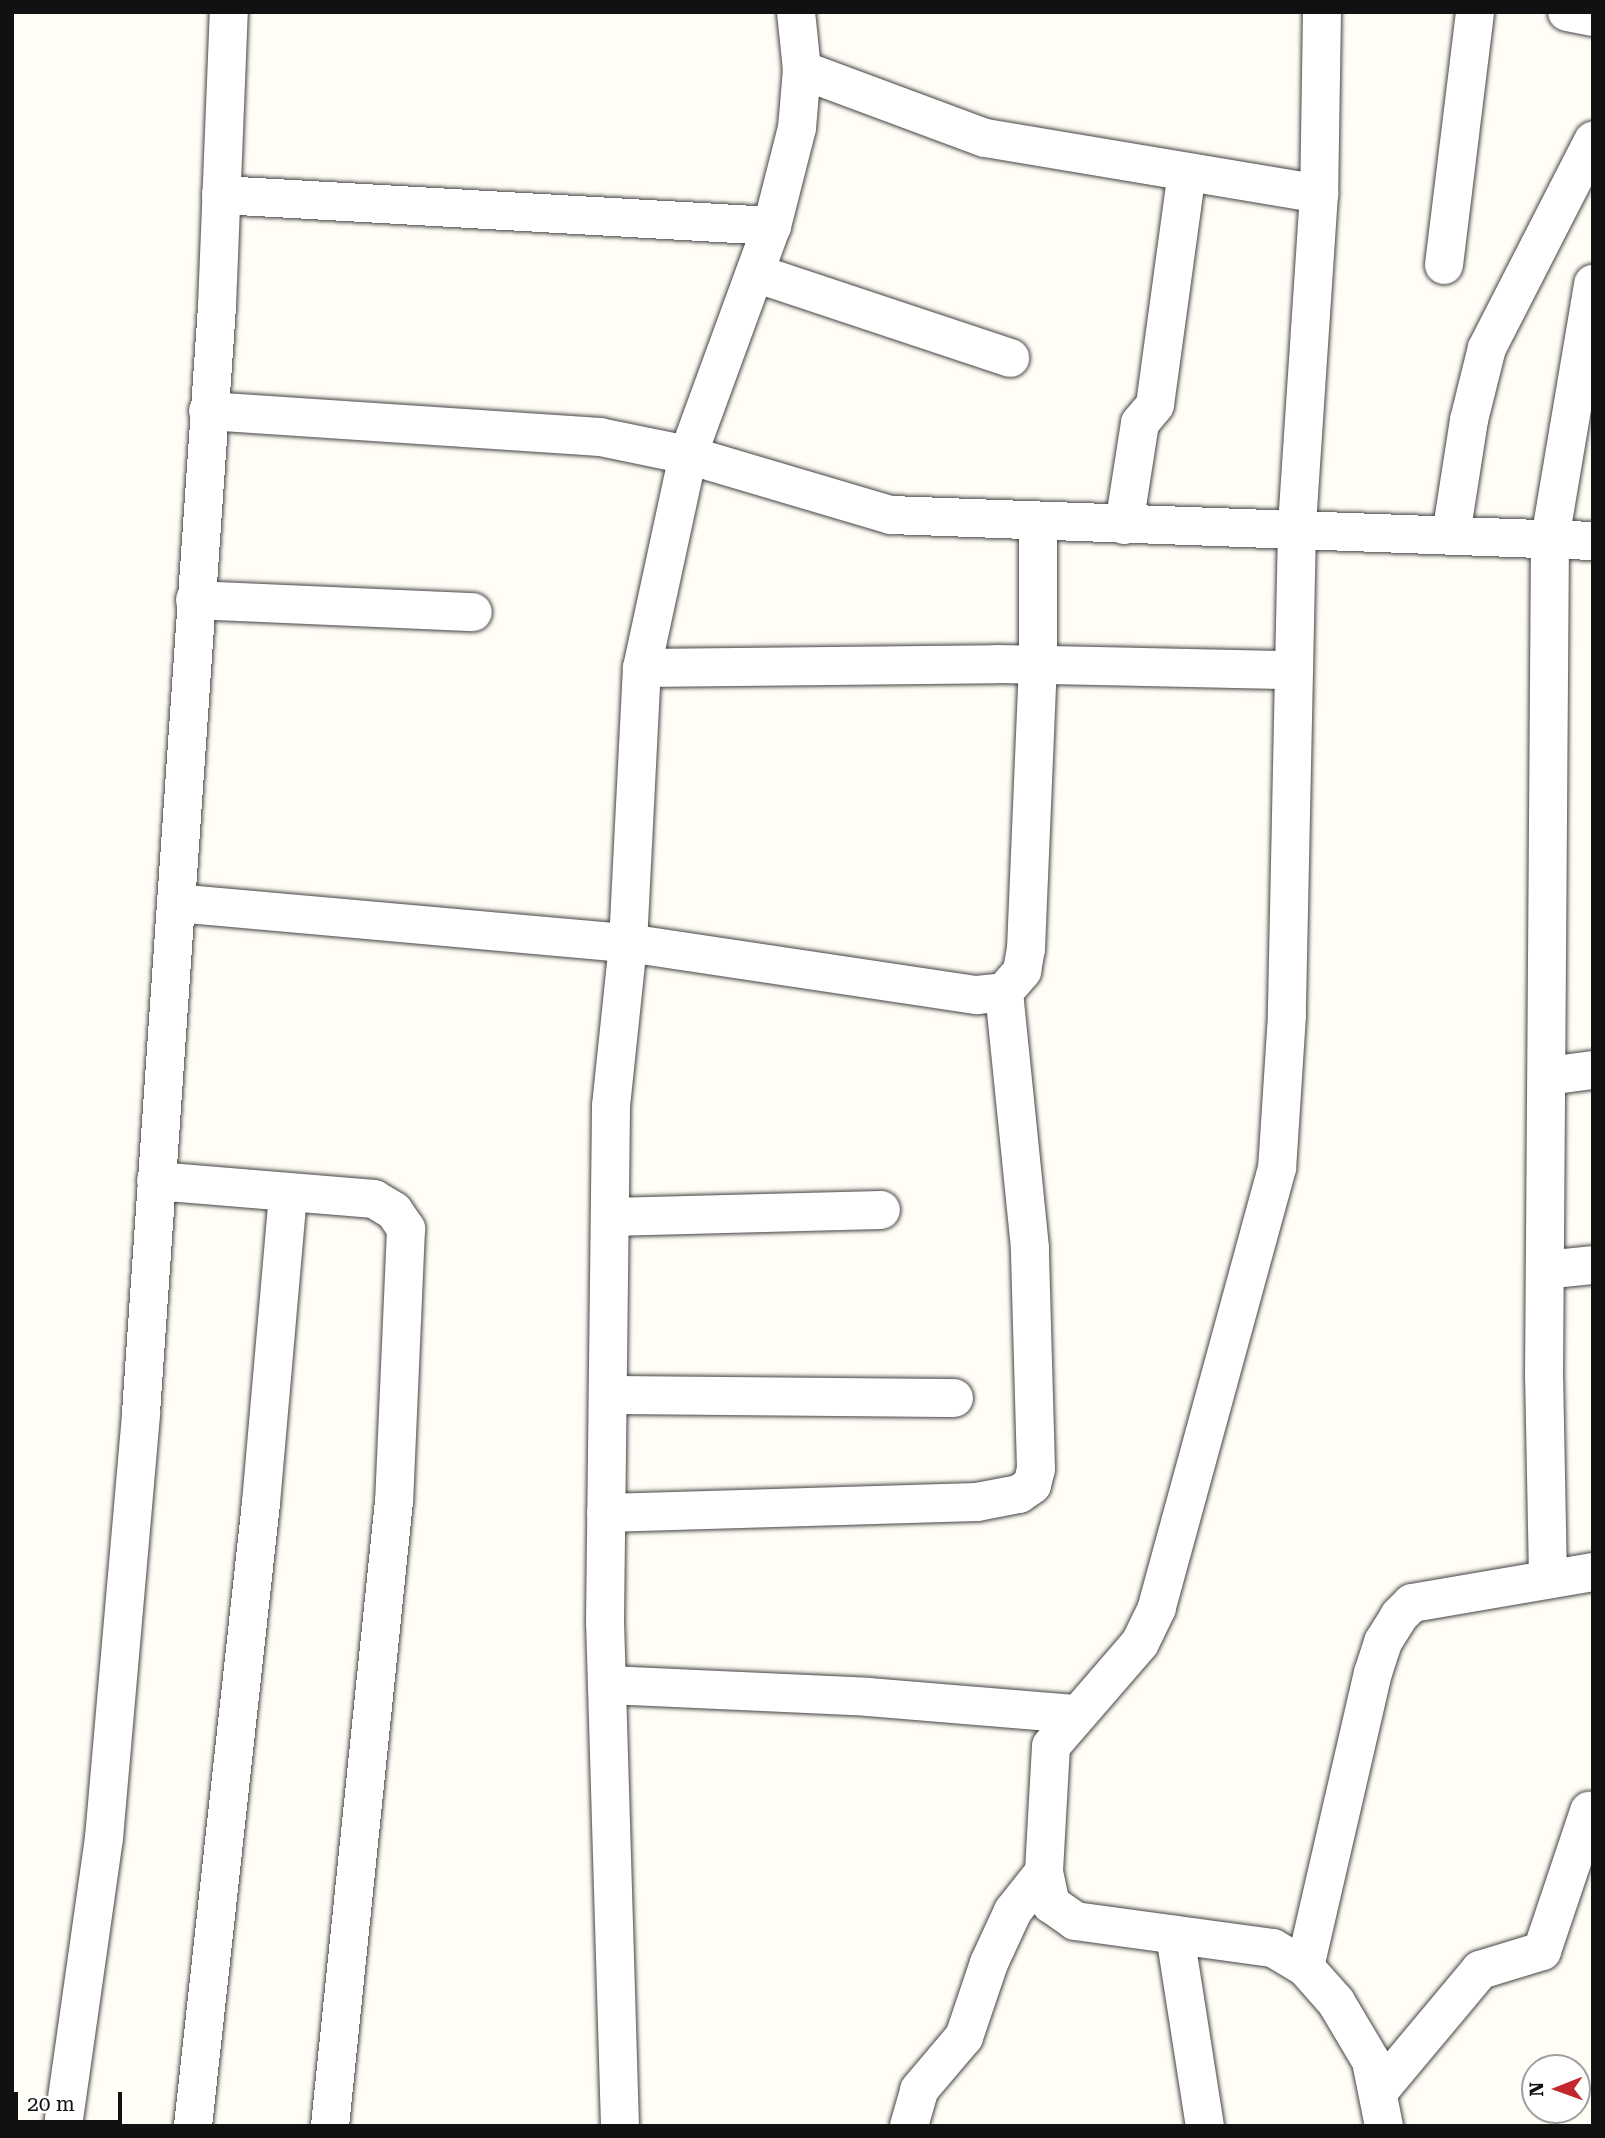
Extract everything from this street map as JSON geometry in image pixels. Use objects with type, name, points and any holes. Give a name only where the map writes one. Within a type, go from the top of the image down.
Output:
[{"type":"street","points":[[63,2126],[104,1838],[141,1413],[208,411],[229,12]]},
{"type":"street","points":[[621,2126],[608,1685],[606,1513],[611,1106],[628,943],[642,668],[688,455],[772,226],[797,128],[802,70],[796,12]]},
{"type":"street","points":[[1322,12],[1319,194],[1297,528],[1287,1015],[1277,1168],[1157,1608],[1140,1643],[1074,1714],[1051,1746],[1044,1872],[1051,1904],[1074,1921],[1273,1948],[1305,1966],[1336,2002],[1371,2061],[1382,2108]]},
{"type":"street","points":[[1444,265],[1475,12]]},
{"type":"street","points":[[1567,12],[1593,17]]},
{"type":"street","points":[[802,70],[985,138],[1319,194]]},
{"type":"street","points":[[1451,535],[1469,421],[1487,348],[1591,157]]},
{"type":"street","points":[[1124,524],[1140,423],[1155,405],[1187,172]]},
{"type":"street","points":[[221,195],[519,215],[772,226]]},
{"type":"street","points":[[755,273],[1010,358]]},
{"type":"street","points":[[1548,1579],[1545,1270],[1550,539],[1588,346],[1593,284]]},
{"type":"street","points":[[208,411],[600,437],[688,455],[891,515],[1038,523],[1297,528],[1593,541]]},
{"type":"street","points":[[176,902],[628,943],[977,995],[1004,992],[1022,971],[1026,949],[1038,666],[1038,523]]},
{"type":"street","points":[[195,600],[473,612]]},
{"type":"street","points":[[642,668],[1038,666],[1293,670]]},
{"type":"street","points":[[606,1513],[977,1502],[1019,1494],[1032,1485],[1036,1469],[1030,1248],[1004,992]]},
{"type":"street","points":[[1548,1076],[1593,1070]]},
{"type":"street","points":[[156,1181],[374,1199],[394,1211],[406,1228],[394,1500],[330,2126]]},
{"type":"street","points":[[193,2126],[261,1503],[288,1192]]},
{"type":"street","points":[[610,1217],[881,1210]]},
{"type":"street","points":[[1545,1270],[1593,1265]]},
{"type":"street","points":[[608,1395],[954,1398]]},
{"type":"street","points":[[1305,1966],[1339,1805],[1388,1633],[1412,1603],[1593,1572]]},
{"type":"street","points":[[608,1685],[868,1697],[1074,1714]]},
{"type":"street","points":[[1382,2108],[1480,1970],[1542,1951],[1589,1811]]},
{"type":"street","points":[[909,2126],[919,2090],[964,2038],[989,1962],[1013,1911],[1044,1872]]},
{"type":"street","points":[[1175,1935],[1205,2126]]}]
